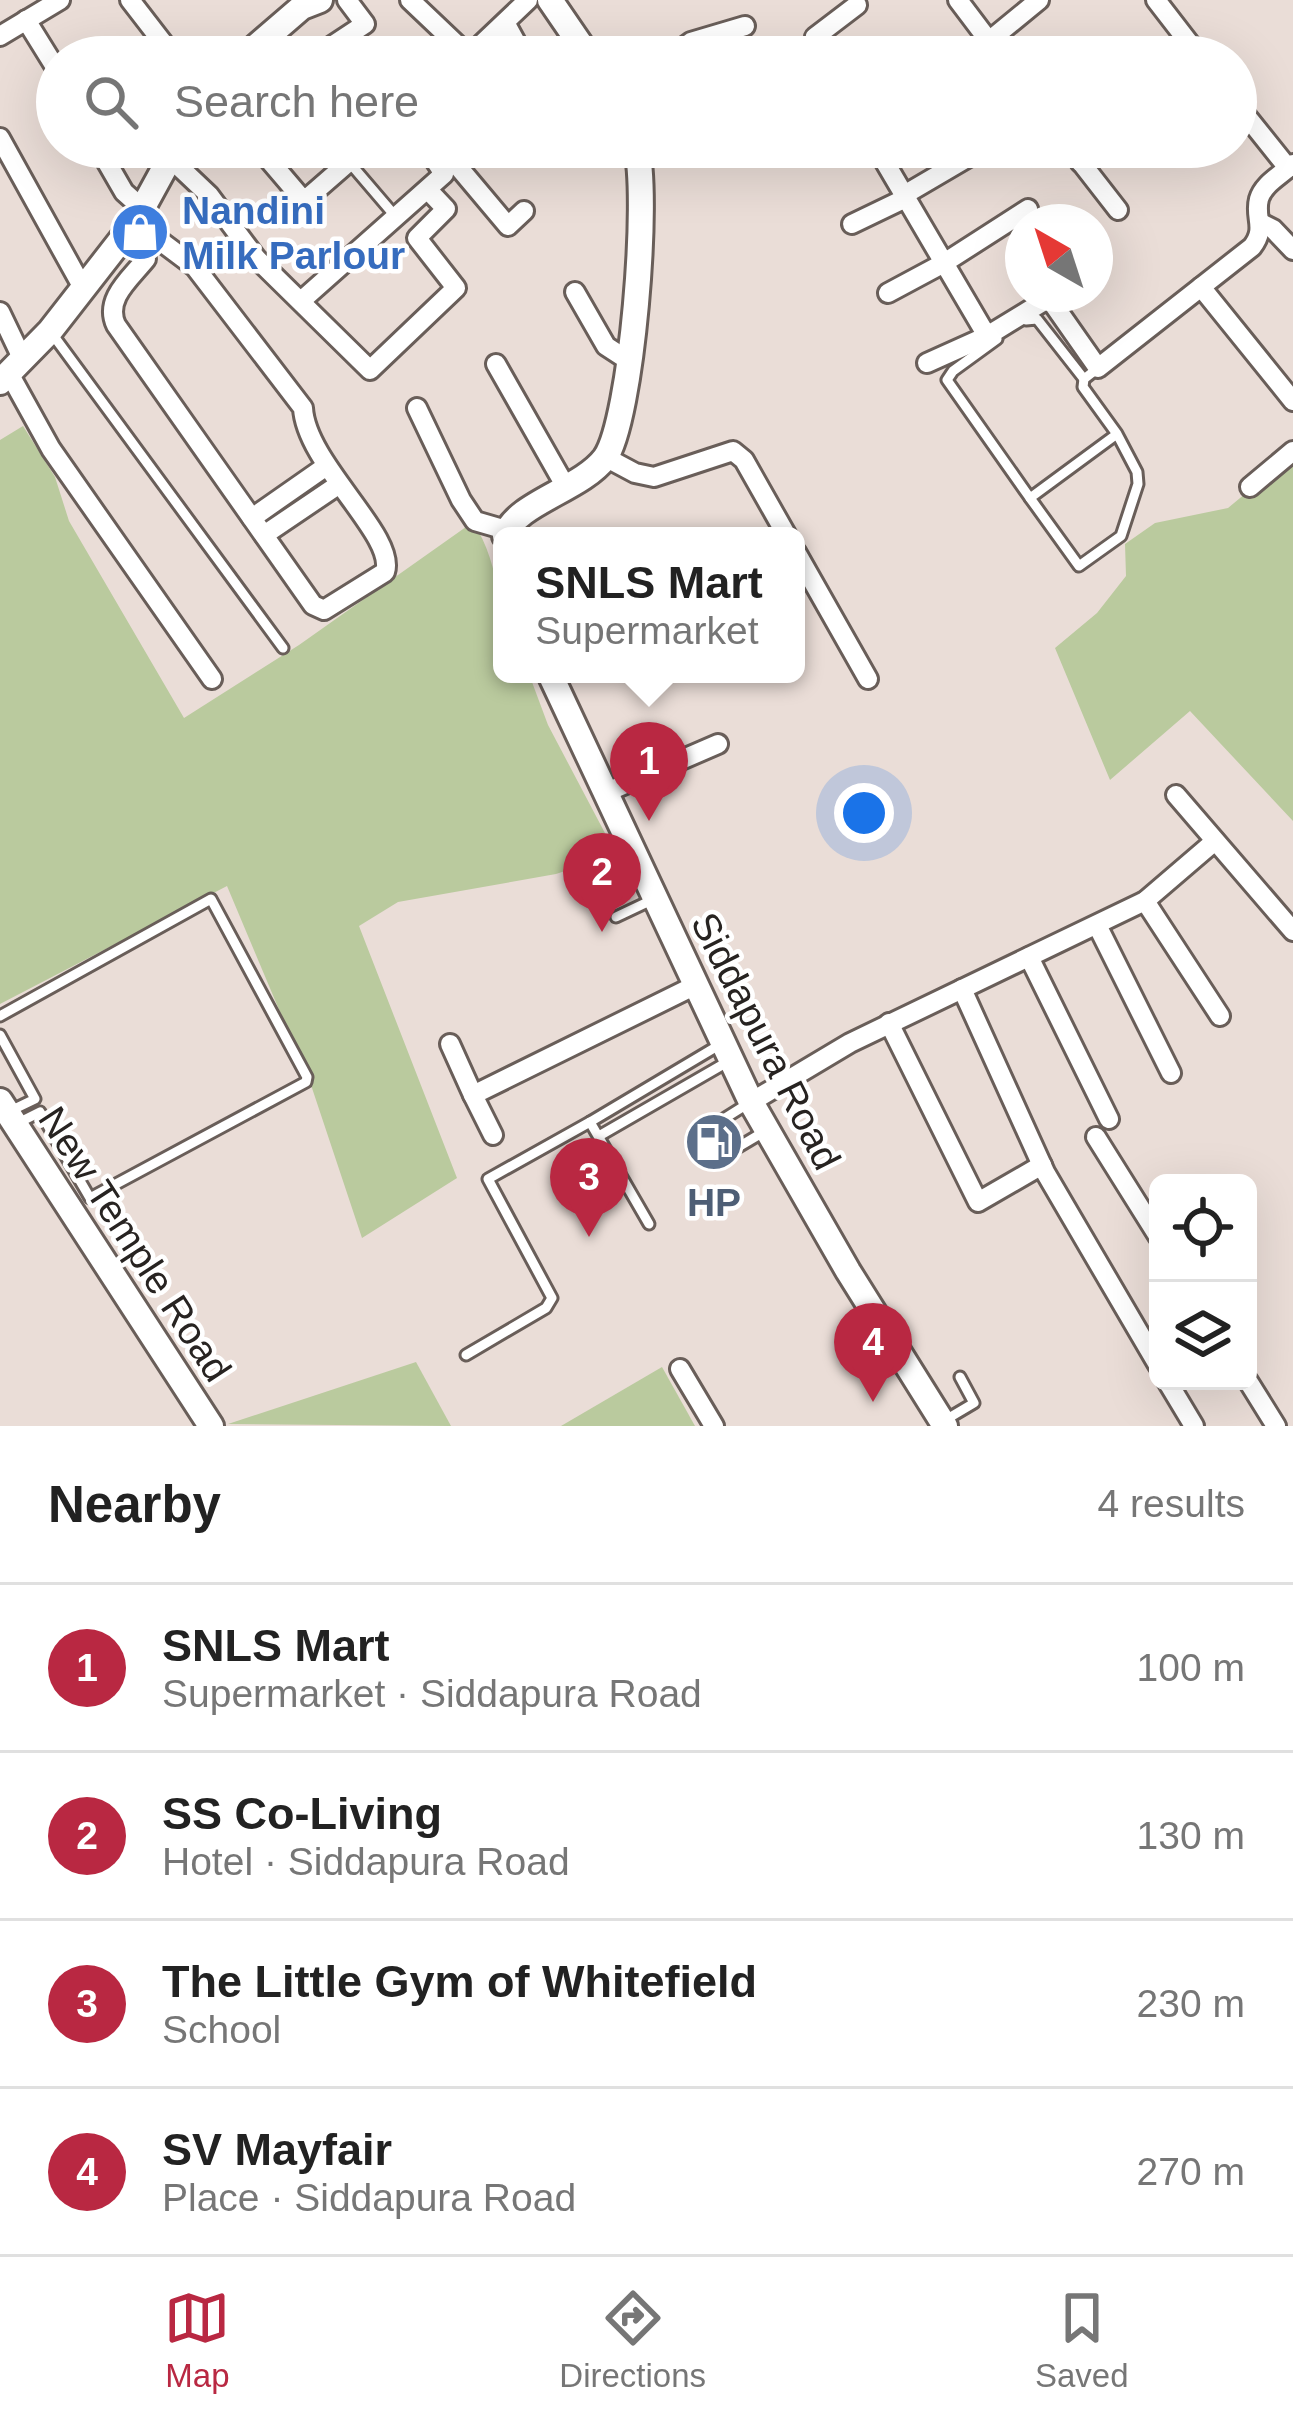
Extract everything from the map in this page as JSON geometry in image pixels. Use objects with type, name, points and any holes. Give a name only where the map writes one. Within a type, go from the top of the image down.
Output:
[{"type":"street","points":[[0,35],[60,0]]},
{"type":"street","points":[[130,0],[158,36]]},
{"type":"street","points":[[347,0],[365,24],[347,36]]},
{"type":"street","points":[[410,0],[447,36]]},
{"type":"street","points":[[493,36],[528,0]]},
{"type":"street","points":[[550,0],[575,36]]},
{"type":"street","points":[[958,0],[985,36]]},
{"type":"street","points":[[1007,36],[1039,0]]},
{"type":"street","points":[[1156,0],[1184,36]]},
{"type":"street","points":[[268,36],[307,2]]},
{"type":"street","points":[[816,36],[857,5]]},
{"type":"street","points":[[26,20],[36,36]]},
{"type":"street","points":[[506,24],[513,36]]},
{"type":"street","points":[[711,36],[745,26]]},
{"type":"street","points":[[1257,128],[1290,166],[1265,188],[1258,202],[1263,224],[1293,250]]},
{"type":"street","points":[[0,138],[82,288]]},
{"type":"street","points":[[110,168],[124,192],[146,259],[112,302],[110,312],[313,605],[324,610],[385,572],[386,549],[325,467],[304,430],[303,408],[222,302],[195,267],[134,222]]},
{"type":"street","points":[[11,372],[50,331],[134,222],[165,168]]},
{"type":"street","points":[[186,168],[245,246],[370,370],[456,289],[417,238],[446,209],[428,190]]},
{"type":"street","points":[[276,168],[304,201],[342,168]]},
{"type":"street","points":[[301,301],[428,190],[446,168]]},
{"type":"street","points":[[460,168],[508,226],[524,211]]},
{"type":"street","points":[[509,527],[513,519],[580,483],[605,457],[617,432],[629,361],[640,168]]},
{"type":"street","points":[[888,168],[987,336]]},
{"type":"street","points":[[852,224],[952,168]]},
{"type":"street","points":[[1084,168],[1118,210]]},
{"type":"street","points":[[888,293],[1005,224]]},
{"type":"street","points":[[926,363],[987,336],[1049,298],[1091,373],[1252,247],[1263,224]]},
{"type":"street","points":[[1201,287],[1293,400]]},
{"type":"street","points":[[575,292],[606,346],[629,361]]},
{"type":"street","points":[[0,312],[11,372],[51,449],[212,679]]},
{"type":"street","points":[[496,364],[567,489]]},
{"type":"street","points":[[417,408],[461,500],[475,521],[493,528]]},
{"type":"street","points":[[605,457],[654,478],[733,451],[744,460],[782,527]]},
{"type":"street","points":[[1250,487],[1293,451]]},
{"type":"street","points":[[252,518],[325,467]]},
{"type":"street","points":[[264,536],[338,485]]},
{"type":"street","points":[[805,568],[868,680]]},
{"type":"street","name":"Siddapura Road","points":[[554,683],[751,1102],[943,1424]]},
{"type":"street","points":[[607,792],[718,745]]},
{"type":"street","points":[[1176,795],[1293,932]]},
{"type":"street","points":[[751,1102],[890,1023],[1145,901],[1215,841]]},
{"type":"street","points":[[1145,901],[1220,1016]]},
{"type":"street","points":[[1097,925],[1171,1073]]},
{"type":"street","points":[[1029,957],[1108,1119]]},
{"type":"street","points":[[472,1095],[694,986]]},
{"type":"street","points":[[962,989],[1042,1165],[1149,1349]]},
{"type":"street","points":[[890,1023],[978,1202],[1042,1165]]},
{"type":"street","points":[[450,1044],[494,1135]]},
{"type":"street","name":"New Temple Road","points":[[7,1113],[211,1426]]},
{"type":"street","points":[[1096,1137],[1149,1222]]},
{"type":"street","points":[[680,1369],[714,1426]]},
{"type":"street","points":[[1172,1390],[1194,1426]]},
{"type":"street","points":[[1254,1390],[1276,1426]]},
{"type":"lane","points":[[354,168],[397,218]]},
{"type":"lane","points":[[1033,317],[1091,373],[1084,387],[1117,434],[1138,479],[1118,540],[1079,566],[948,385],[949,376],[1033,317]]},
{"type":"lane","points":[[50,331],[283,648]]},
{"type":"lane","points":[[1030,498],[1117,434]]},
{"type":"lane","points":[[0,1016],[211,899],[307,1078],[90,1198],[40,1112],[7,1113]]},
{"type":"lane","points":[[616,917],[654,899]]},
{"type":"lane","points":[[0,1035],[34,1099],[7,1113]]},
{"type":"lane","points":[[466,1355],[546,1308],[552,1298],[488,1179],[726,1052]]},
{"type":"lane","points":[[598,1136],[726,1052]]},
{"type":"lane","points":[[714,1125],[751,1102]]},
{"type":"lane","points":[[590,1122],[649,1224]]},
{"type":"lane","points":[[729,1148],[767,1130]]},
{"type":"lane","points":[[943,1424],[974,1402],[960,1377]]},
{"type":"green space","points":[[23,426],[55,477],[69,521],[184,718],[299,645],[473,522],[483,539],[493,568],[493,683],[532,683],[548,725],[616,854],[556,874],[398,902],[359,926],[457,1178],[362,1238],[312,1088],[227,886],[0,1004],[0,440]]},
{"type":"green space","points":[[1293,454],[1293,821],[1190,711],[1110,780],[1055,648],[1097,613],[1126,576],[1125,544],[1155,523],[1228,508]]},
{"type":"green space","points":[[416,1362],[451,1426],[228,1424]]},
{"type":"green space","points":[[662,1367],[695,1426],[561,1426]]},
{"type":"place","name":"Nandini Milk Parlour","points":[[140,232]]},
{"type":"place","name":"SNLS Mart","points":[[649,821]]},
{"type":"place","name":"SS Co-Living","points":[[602,932]]},
{"type":"place","name":"HP","points":[[714,1142]]},
{"type":"place","name":"The Little Gym of Whitefield","points":[[589,1237]]},
{"type":"place","name":"SV Mayfair","points":[[873,1402]]}]
